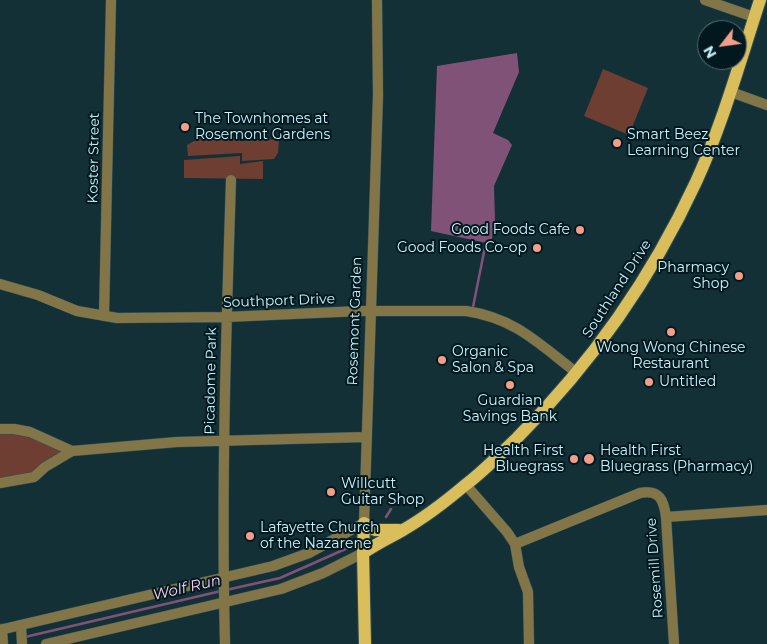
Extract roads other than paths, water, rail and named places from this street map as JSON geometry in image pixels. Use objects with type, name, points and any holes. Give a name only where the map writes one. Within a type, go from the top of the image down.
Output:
[{"type":"main road","name":"Southland Drive","points":[[363,553],[404,530],[466,485],[537,418],[577,373],[619,317],[660,253],[696,181],[726,108],[760,0]]},
{"type":"main road","points":[[364,523],[375,530],[404,530]]},
{"type":"main road","name":"Rosemont Garden","points":[[364,523],[365,644]]},
{"type":"street","name":"Koster Street","points":[[104,316],[110,0]]},
{"type":"street","name":"Rosemont Garden","points":[[364,523],[378,96],[378,0]]},
{"type":"street","points":[[705,0],[754,17]]},
{"type":"street","points":[[731,92],[767,105]]},
{"type":"street","name":"Picadome Park","points":[[225,644],[223,581],[224,442],[231,180]]},
{"type":"street","name":"Southport Drive","points":[[0,284],[30,292],[77,310],[104,316],[132,319],[371,312],[466,312],[485,314],[514,326],[577,373]]},
{"type":"street","points":[[0,429],[30,432],[72,450],[177,442],[366,437]]},
{"type":"street","points":[[0,483],[34,477],[45,467],[72,450]]},
{"type":"street","points":[[466,485],[507,532],[515,544],[528,592],[529,644]]},
{"type":"street","name":"Rosemill Drive","points":[[515,544],[646,492],[655,494],[663,501],[666,517],[674,644]]},
{"type":"street","points":[[666,517],[767,510]]},
{"type":"street","points":[[3,644],[1,630],[223,581],[292,560],[316,550],[364,523]]},
{"type":"street","points":[[46,644],[281,589],[309,580],[363,553]]},
{"type":"street","points":[[21,625],[22,644]]},
{"type":"waterway","name":"Wolf Run","points":[[473,307],[486,242]]},
{"type":"waterway","name":"Wolf Run","points":[[386,517],[391,509]]},
{"type":"waterway","name":"Wolf Run","points":[[226,590],[280,578],[350,547]]},
{"type":"waterway","name":"Wolf Run","points":[[25,637],[221,591]]},
{"type":"place","name":"The Townhomes at Rosemont Gardens","points":[[185,127]]},
{"type":"place","name":"Smart Beez Learning Center","points":[[617,143]]},
{"type":"place","name":"Good Foods Cafe","points":[[580,230]]},
{"type":"place","name":"Good Foods Co-op","points":[[537,248]]},
{"type":"place","name":"Pharmacy Shop","points":[[739,276]]},
{"type":"place","name":"Wong Wong Chinese Restaurant","points":[[671,332]]},
{"type":"place","name":"Organic Salon & Spa","points":[[442,360]]},
{"type":"place","name":"Untitled","points":[[649,382]]},
{"type":"place","name":"Guardian Savings Bank","points":[[510,385]]},
{"type":"place","name":"Health First Bluegrass","points":[[574,459]]},
{"type":"place","name":"Health First Bluegrass (Pharmacy)","points":[[589,459]]},
{"type":"place","name":"Willcutt Guitar Shop","points":[[331,492]]},
{"type":"place","name":"Lafayette Church of the Nazarene","points":[[250,536]]}]
